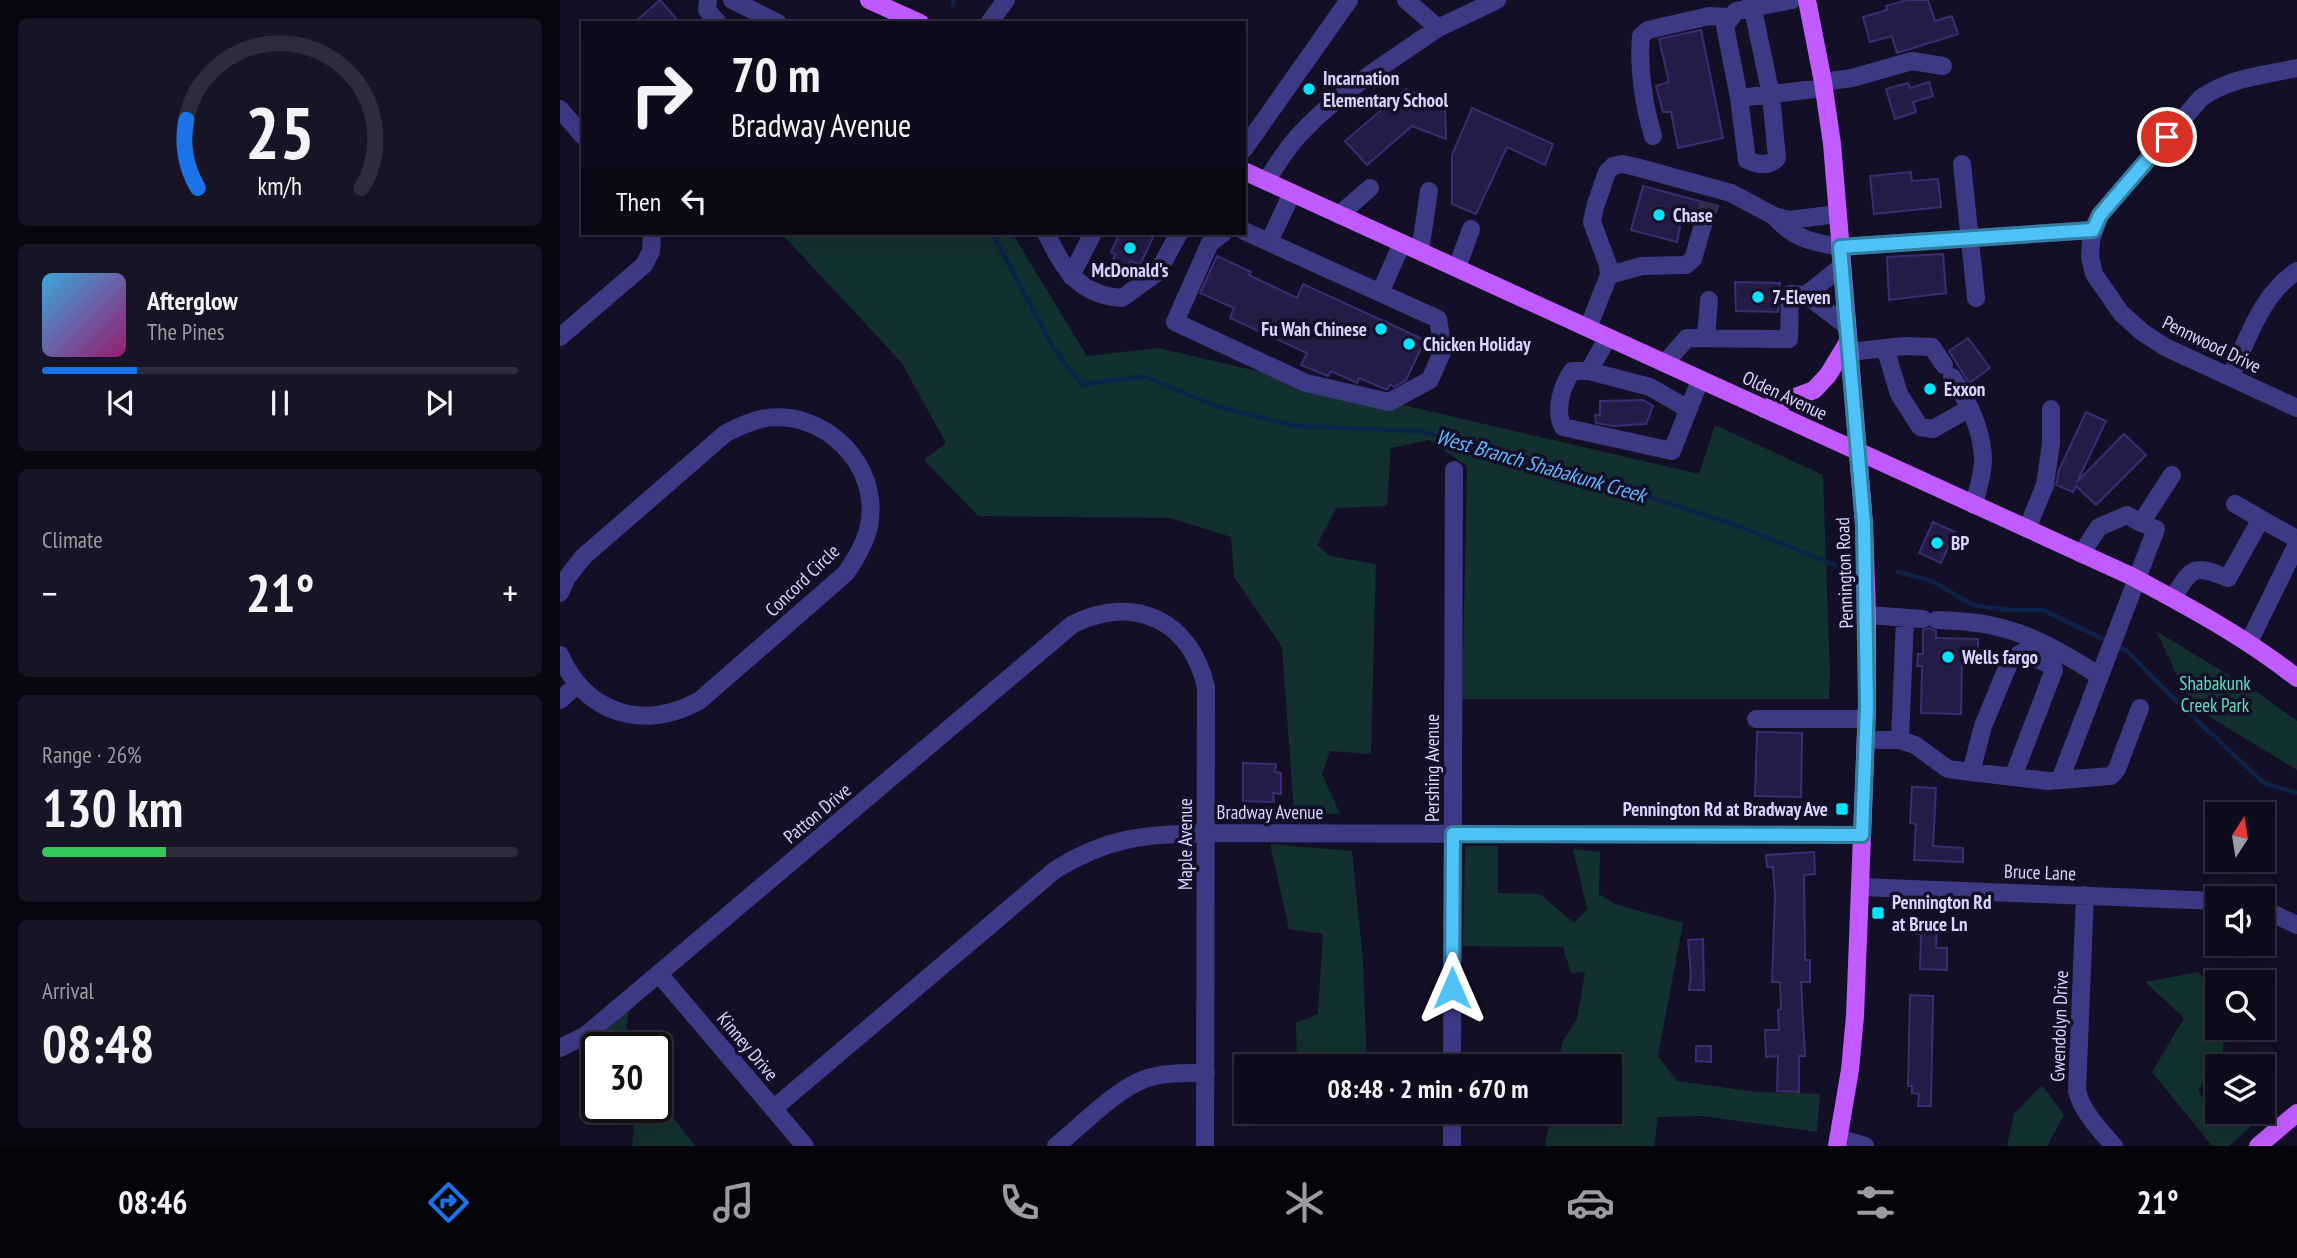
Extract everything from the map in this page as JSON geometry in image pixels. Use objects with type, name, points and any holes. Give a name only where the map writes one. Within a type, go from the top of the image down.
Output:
[{"type":"main road","points":[[870,0],[886,16],[910,21]]},
{"type":"main road","name":"Pennington Road","points":[[1807,0],[1824,85],[1838,214],[1864,524],[1867,615],[1866,740],[1855,1016],[1850,1070],[1838,1142]]},
{"type":"main road","name":"Olden Avenue","points":[[1246,172],[2138,580],[2249,642],[2297,678]]},
{"type":"main road","points":[[1764,409],[1814,390],[1828,375],[1848,340]]},
{"type":"main road","points":[[2258,1146],[2297,1113]]},
{"type":"street","points":[[708,0],[707,10],[716,21]]},
{"type":"street","points":[[732,0],[774,21]]},
{"type":"street","points":[[990,21],[1006,0]]},
{"type":"street","points":[[1246,146],[1349,0]]},
{"type":"street","points":[[1406,0],[1438,28]]},
{"type":"street","points":[[1266,181],[1291,144],[1308,126],[1385,64],[1438,28],[1497,0]]},
{"type":"street","points":[[1752,3],[1771,95],[1777,158],[1765,165],[1747,160],[1739,98],[1725,26],[1736,11],[1752,3],[1792,0]]},
{"type":"street","points":[[1653,136],[1648,117],[1641,36],[1648,30],[1709,16],[1729,17]]},
{"type":"street","points":[[1739,98],[1824,85],[1912,61],[1943,66]]},
{"type":"street","points":[[1774,216],[1786,230],[1810,242],[1840,247],[2093,230],[2100,215],[2200,98],[2228,82],[2297,68]]},
{"type":"street","points":[[560,110],[581,134]]},
{"type":"street","points":[[1588,328],[1609,275],[1608,265],[1592,222],[1607,172],[1622,164],[1636,167],[1708,203]]},
{"type":"street","points":[[1962,164],[1976,298]]},
{"type":"street","points":[[1339,215],[1370,188]]},
{"type":"street","points":[[1420,251],[1429,191]]},
{"type":"street","points":[[1269,242],[1292,193]]},
{"type":"street","points":[[1708,203],[1731,193],[1774,216],[1789,220],[1838,214]]},
{"type":"street","points":[[1609,275],[1642,266],[1686,265],[1693,259],[1708,203]]},
{"type":"street","points":[[1457,268],[1471,229]]},
{"type":"street","name":"Pennwood Drive","points":[[2093,230],[2090,257],[2094,274],[2121,313],[2142,332],[2165,348],[2297,408]]},
{"type":"street","points":[[1220,235],[1210,243],[1175,322],[1306,383],[1388,402],[1430,380],[1443,350],[1438,319],[1246,232]]},
{"type":"street","points":[[560,337],[644,265],[651,251],[652,235]]},
{"type":"street","points":[[1047,235],[1071,276],[1082,286],[1106,297],[1122,298],[1158,272],[1178,235]]},
{"type":"street","points":[[1071,276],[1092,235]]},
{"type":"street","points":[[1381,291],[1402,243]]},
{"type":"street","points":[[1665,363],[1687,338],[1789,339],[1790,294],[1806,295],[1842,266]]},
{"type":"street","points":[[2230,377],[2265,305],[2277,288],[2297,271]]},
{"type":"street","points":[[1806,295],[1848,340],[1885,348],[1919,345],[1932,347],[1966,398],[1978,430],[1983,461],[1975,505]]},
{"type":"street","points":[[1706,338],[1709,300]]},
{"type":"street","points":[[1589,371],[1608,337]]},
{"type":"street","points":[[1885,348],[1899,394],[1920,427],[1933,429],[1970,408]]},
{"type":"street","points":[[1688,409],[1650,387],[1589,371],[1572,371],[1564,383],[1559,418],[1563,427],[1672,451],[1700,380]]},
{"type":"street","points":[[2026,529],[2045,485],[2051,443],[2051,409]]},
{"type":"street","name":"Concord Circle","points":[[560,593],[566,579],[583,557],[726,433],[746,423],[764,418],[781,418],[800,420],[817,426],[849,450],[860,466],[867,486],[870,524],[864,543],[850,568],[699,701],[665,715],[630,715],[611,709],[594,700],[577,685],[560,655]]},
{"type":"street","name":"Pershing Avenue","points":[[1452,1054],[1454,470]]},
{"type":"street","points":[[2141,523],[2172,475]]},
{"type":"street","points":[[2235,504],[2297,541],[2249,642]]},
{"type":"street","points":[[2060,780],[2156,530],[2127,515],[2099,527],[2081,554]]},
{"type":"street","points":[[2173,598],[2187,576],[2195,570],[2205,569],[2228,578],[2261,519]]},
{"type":"street","name":"Maple Avenue","points":[[1102,613],[1123,611],[1156,618],[1183,637],[1202,668],[1206,687],[1205,1146]]},
{"type":"street","name":"Patton Drive","points":[[560,1048],[586,1035],[1063,632],[1091,616],[1102,613]]},
{"type":"street","points":[[1867,615],[2001,627],[2051,647],[2101,676]]},
{"type":"street","points":[[1900,740],[1922,619]]},
{"type":"street","points":[[1970,772],[1983,726],[2010,661],[2023,652],[2052,666],[2054,670],[2013,777]]},
{"type":"street","points":[[560,700],[577,685]]},
{"type":"street","points":[[1866,740],[1900,740],[1915,745],[1948,769],[2060,780],[2111,776],[2117,769],[2140,708]]},
{"type":"street","points":[[1756,719],[1866,719]]},
{"type":"street","name":"Bradway Avenue","points":[[773,1109],[1055,870],[1077,856],[1129,838],[1206,833],[1862,835]]},
{"type":"street","name":"Bruce Lane","points":[[1860,887],[2205,900]]},
{"type":"street","name":"Gwendolyn Drive","points":[[2085,895],[2077,1091],[2087,1115],[2114,1146]]},
{"type":"street","points":[[2275,915],[2297,925]]},
{"type":"street","name":"Kinney Drive","points":[[659,974],[805,1146]]},
{"type":"street","points":[[1056,1146],[1129,1086],[1164,1074],[1206,1073]]},
{"type":"street","points":[[1452,1124],[1452,1146]]},
{"type":"street","points":[[1838,1142],[1865,1146]]},
{"type":"green space","points":[[783,235],[1013,235],[1087,356],[1158,348],[1699,474],[1715,425],[1823,475],[1829,699],[1462,699],[1467,466],[1429,440],[1391,448],[1387,506],[1336,508],[1317,545],[1330,556],[1376,564],[1371,754],[1330,751],[1322,774],[1340,814],[1294,813],[1282,647],[1234,577],[1231,537],[1170,518],[978,516],[924,460],[946,443],[901,362]]},
{"type":"green space","name":"Shabakunk Creek Park","points":[[2156,631],[2260,694],[2297,721],[2297,770],[2192,706]]},
{"type":"green space","points":[[1270,844],[1352,851],[1363,961],[1367,1054],[1297,1054],[1296,1023],[1318,1014],[1323,934],[1289,929]]},
{"type":"green space","points":[[1465,846],[1498,846],[1498,893],[1540,894],[1574,923],[1587,909],[1573,849],[1600,852],[1599,894],[1615,904],[1683,923],[1658,1056],[1677,1081],[1757,1092],[1820,1094],[1817,1132],[1702,1116],[1658,1117],[1654,1146],[1545,1146],[1549,1124],[1622,1124],[1622,1054],[1560,1054],[1562,1043],[1577,1019],[1585,972],[1571,973],[1563,947],[1463,946]]},
{"type":"green space","points":[[2197,972],[2205,978],[2205,1040],[2223,1040],[2223,1054],[2205,1054],[2205,1080],[2198,1090],[2205,1101],[2205,1124],[2254,1124],[2229,1146],[2212,1146],[2152,1072],[2184,1018],[2145,982]]},
{"type":"green space","points":[[629,1009],[625,1032],[605,1032]]},
{"type":"green space","points":[[2042,1085],[2064,1115],[2047,1146],[2007,1146],[2014,1114]]},
{"type":"green space","points":[[672,1115],[695,1146],[632,1146],[634,1123],[672,1123]]},
{"type":"building","points":[[660,0],[678,21],[636,21]]},
{"type":"building","points":[[1907,0],[1928,0],[1935,21],[1952,16],[1958,34],[1897,53],[1892,36],[1870,42],[1863,17],[1887,10],[1886,6]]},
{"type":"building","points":[[1701,30],[1723,138],[1678,148],[1671,112],[1663,112],[1656,86],[1669,82],[1659,39]]},
{"type":"building","points":[[1929,82],[1933,96],[1913,102],[1916,112],[1895,119],[1886,89],[1908,83],[1910,88]]},
{"type":"building","points":[[1406,89],[1445,108],[1446,139],[1412,126],[1367,165],[1345,141]]},
{"type":"building","points":[[1472,108],[1553,144],[1545,165],[1507,147],[1476,214],[1452,204],[1452,155]]},
{"type":"building","points":[[1911,172],[1912,181],[1938,179],[1941,207],[1874,214],[1870,176]]},
{"type":"building","name":"Chase","points":[[1643,186],[1718,206],[1715,214],[1708,207],[1698,209],[1694,215],[1683,212],[1677,242],[1631,230]]},
{"type":"building","name":"McDonald's","points":[[1119,235],[1154,235],[1140,265],[1130,261],[1127,268],[1113,261],[1115,254],[1111,252]]},
{"type":"building","points":[[1943,254],[1946,293],[1889,300],[1887,257]]},
{"type":"building","points":[[1217,256],[1297,298],[1303,284],[1425,340],[1406,380],[1394,387],[1390,384],[1387,390],[1359,378],[1357,383],[1331,371],[1328,376],[1301,365],[1307,353],[1230,318],[1234,308],[1200,293]]},
{"type":"building","name":"7-Eleven","points":[[1735,282],[1780,283],[1778,312],[1736,311]]},
{"type":"building","points":[[1968,338],[1990,368],[1969,383],[1949,351]]},
{"type":"building","points":[[1643,400],[1653,406],[1646,424],[1613,426],[1596,423],[1595,415],[1600,415],[1600,401]]},
{"type":"building","points":[[2086,412],[2106,421],[2077,482],[2124,434],[2146,455],[2096,505],[2076,486],[2073,492],[2056,485],[2059,470]]},
{"type":"building","name":"BP","points":[[1933,522],[1955,532],[1941,563],[1919,553]]},
{"type":"building","name":"Wells fargo","points":[[1929,628],[1936,631],[1936,638],[1978,639],[1978,661],[1962,661],[1961,714],[1921,713],[1922,666],[1917,666],[1918,654],[1923,654],[1923,630]]},
{"type":"building","points":[[1757,732],[1802,733],[1801,797],[1755,796]]},
{"type":"building","points":[[1243,763],[1276,764],[1275,772],[1281,773],[1281,794],[1273,793],[1274,802],[1243,801]]},
{"type":"building","points":[[1912,787],[1936,788],[1933,846],[1963,848],[1963,862],[1914,860],[1916,824],[1910,823]]},
{"type":"building","points":[[1814,852],[1815,874],[1804,875],[1805,960],[1810,960],[1810,982],[1801,982],[1805,1056],[1799,1056],[1799,1092],[1777,1091],[1778,1056],[1766,1057],[1765,1030],[1779,1030],[1778,1010],[1781,1009],[1780,982],[1772,982],[1775,895],[1773,867],[1767,867],[1766,855]]},
{"type":"building","points":[[1914,920],[1937,921],[1936,948],[1947,948],[1947,970],[1920,969],[1921,934],[1914,934]]},
{"type":"building","points":[[1703,939],[1704,990],[1689,990],[1691,975],[1688,940]]},
{"type":"building","points":[[1910,995],[1933,996],[1931,1106],[1918,1106],[1919,1094],[1912,1093],[1912,1086],[1908,1086]]},
{"type":"building","points":[[1696,1046],[1711,1046],[1711,1062],[1696,1061]]},
{"type":"waterway","name":"West Branch Shabakunk Creek","points":[[953,0],[953,5]]},
{"type":"waterway","name":"West Branch Shabakunk Creek","points":[[993,235],[1054,349],[1082,385],[1143,376],[1218,407],[1294,426],[1418,431],[1506,452],[1733,524],[1840,567]]},
{"type":"waterway","name":"West Branch Shabakunk Creek","points":[[1898,572],[1932,581],[1973,605],[2009,610],[2043,610],[2107,641]]},
{"type":"waterway","name":"West Branch Shabakunk Creek","points":[[2114,645],[2127,651],[2264,783],[2297,793]]},
{"type":"tunnel","points":[[1705,218],[1708,203]]},
{"type":"place","name":"Incarnation Elementary School","points":[[1309,89]]},
{"type":"place","name":"Chase","points":[[1659,215]]},
{"type":"place","name":"McDonald's","points":[[1130,248]]},
{"type":"place","name":"7-Eleven","points":[[1758,297]]},
{"type":"place","name":"Fu Wah Chinese","points":[[1381,329]]},
{"type":"place","name":"Chicken Holiday","points":[[1409,344]]},
{"type":"place","name":"Exxon","points":[[1930,389]]},
{"type":"place","name":"BP","points":[[1937,543]]},
{"type":"place","name":"Wells fargo","points":[[1948,657]]},
{"type":"place","name":"Pennington Rd at Bradway Ave","points":[[1842,809]]},
{"type":"place","name":"Pennington Rd at Bruce Ln","points":[[1878,913]]},
{"type":"route","points":[[1452,988],[1453,834],[1862,835],[1867,707],[1864,524],[1840,247],[2093,230],[2100,215],[2167,137]]}]
